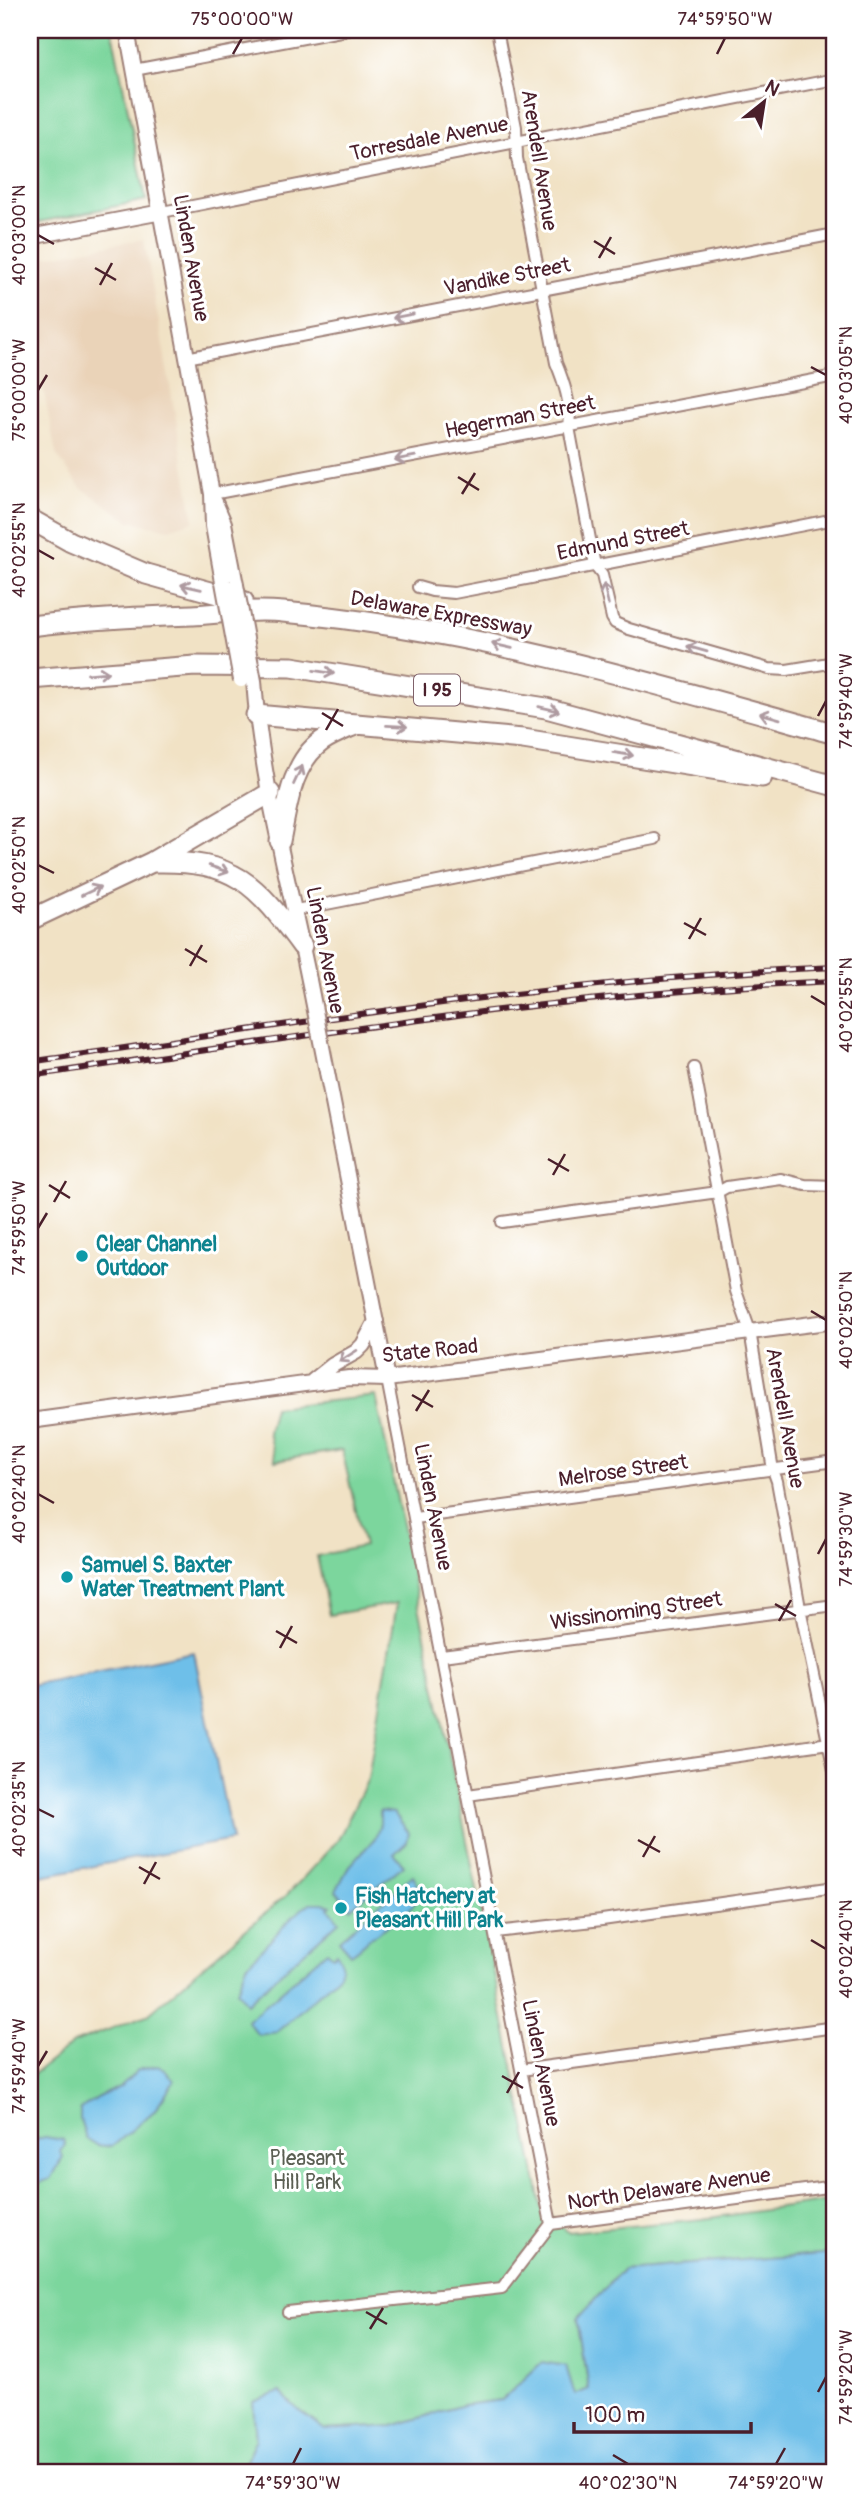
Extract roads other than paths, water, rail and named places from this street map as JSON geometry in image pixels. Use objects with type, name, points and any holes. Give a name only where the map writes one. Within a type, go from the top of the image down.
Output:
[{"type":"highway","points":[[30,519],[71,542],[146,574],[281,612]]},
{"type":"highway","name":"Delaware Expressway","points":[[30,626],[146,616],[281,612],[449,634],[548,656],[835,734]]},
{"type":"highway","name":"I 95","points":[[30,679],[195,666],[292,667],[546,708],[835,788]]},
{"type":"highway","points":[[256,715],[471,733],[573,746],[835,788]]},
{"type":"highway","points":[[280,841],[290,792],[306,758],[321,741],[358,724]]},
{"type":"highway","points":[[30,920],[152,862],[270,793]]},
{"type":"highway","points":[[152,862],[200,863],[238,876],[265,898],[302,946]]},
{"type":"street","name":"Linden Avenue","points":[[127,30],[212,494],[213,526],[229,584],[296,910],[551,2224]]},
{"type":"street","points":[[134,70],[346,30]]},
{"type":"street","name":"Arendell Avenue","points":[[497,30],[516,127],[517,158],[556,363],[563,378],[570,415],[569,427],[595,566],[602,575],[612,618],[615,623],[629,629],[769,669],[787,670],[835,662]]},
{"type":"street","name":"Torresdale Avenue","points":[[30,237],[517,144],[835,79]]},
{"type":"street","name":"Vandike Street","points":[[186,358],[835,234]]},
{"type":"street","name":"Hegerman Street","points":[[212,494],[835,376]]},
{"type":"street","name":"Edmund Street","points":[[418,587],[454,593],[835,519]]},
{"type":"street","points":[[296,910],[655,839]]},
{"type":"street","name":"Arendell Avenue","points":[[694,1068],[736,1291],[750,1331],[773,1470],[800,1608],[832,1744],[835,1775]]},
{"type":"street","points":[[502,1222],[719,1192],[727,1187],[781,1179],[805,1185],[835,1186]]},
{"type":"street","points":[[311,1383],[333,1365],[356,1353],[376,1321]]},
{"type":"street","name":"State Road","points":[[30,1421],[349,1378],[387,1379],[835,1321]]},
{"type":"street","name":"Melrose Street","points":[[415,1518],[835,1461]]},
{"type":"street","name":"Wissinoming Street","points":[[442,1656],[835,1605]]},
{"type":"street","points":[[468,1795],[832,1744]]},
{"type":"street","points":[[495,1932],[680,1910],[835,1887]]},
{"type":"street","points":[[521,2070],[835,2027]]},
{"type":"street","name":"North Delaware Avenue","points":[[288,2312],[502,2288],[551,2224],[835,2186]]},
{"type":"water","points":[[194,1652],[232,1840],[30,1878],[30,1685]]},
{"type":"water","points":[[380,1811],[394,1813],[409,1833],[407,1842],[394,1854],[404,1865],[351,1908],[336,1891],[348,1868],[375,1838],[380,1824]]},
{"type":"water","points":[[413,1875],[418,1895],[415,1903],[351,1954],[339,1940]]},
{"type":"water","points":[[310,1903],[331,1906],[329,1908],[339,1921],[247,2003],[237,1991],[247,1965],[293,1916]]},
{"type":"water","points":[[327,1951],[333,1956],[337,1953],[340,1959],[338,1976],[277,2032],[258,2035],[247,2021]]},
{"type":"water","points":[[157,2066],[165,2069],[174,2081],[154,2111],[112,2147],[97,2145],[86,2138],[80,2109],[120,2087],[138,2070]]},
{"type":"water","points":[[44,2137],[64,2140],[65,2145],[60,2151],[63,2157],[51,2179],[30,2186],[30,2141]]},
{"type":"water","points":[[835,2253],[835,2472],[248,2472],[246,2461],[256,2439],[253,2402],[280,2392],[298,2410],[325,2430],[393,2426],[463,2405],[502,2400],[542,2362],[566,2366],[575,2395],[589,2389],[578,2318],[623,2269]]},
{"type":"railway","points":[[30,1062],[532,992],[633,981],[835,967]]},
{"type":"railway","points":[[30,1076],[532,1006],[633,995],[835,981]]},
{"type":"place","name":"Clear Channel Outdoor","points":[[82,1256]]},
{"type":"place","name":"Samuel S. Baxter Water Treatment Plant","points":[[67,1577]]},
{"type":"place","name":"Fish Hatchery at Pleasant Hill Park","points":[[341,1908]]},
{"type":"park label","name":"Pleasant Hill Park","points":[[307,2170]]}]
